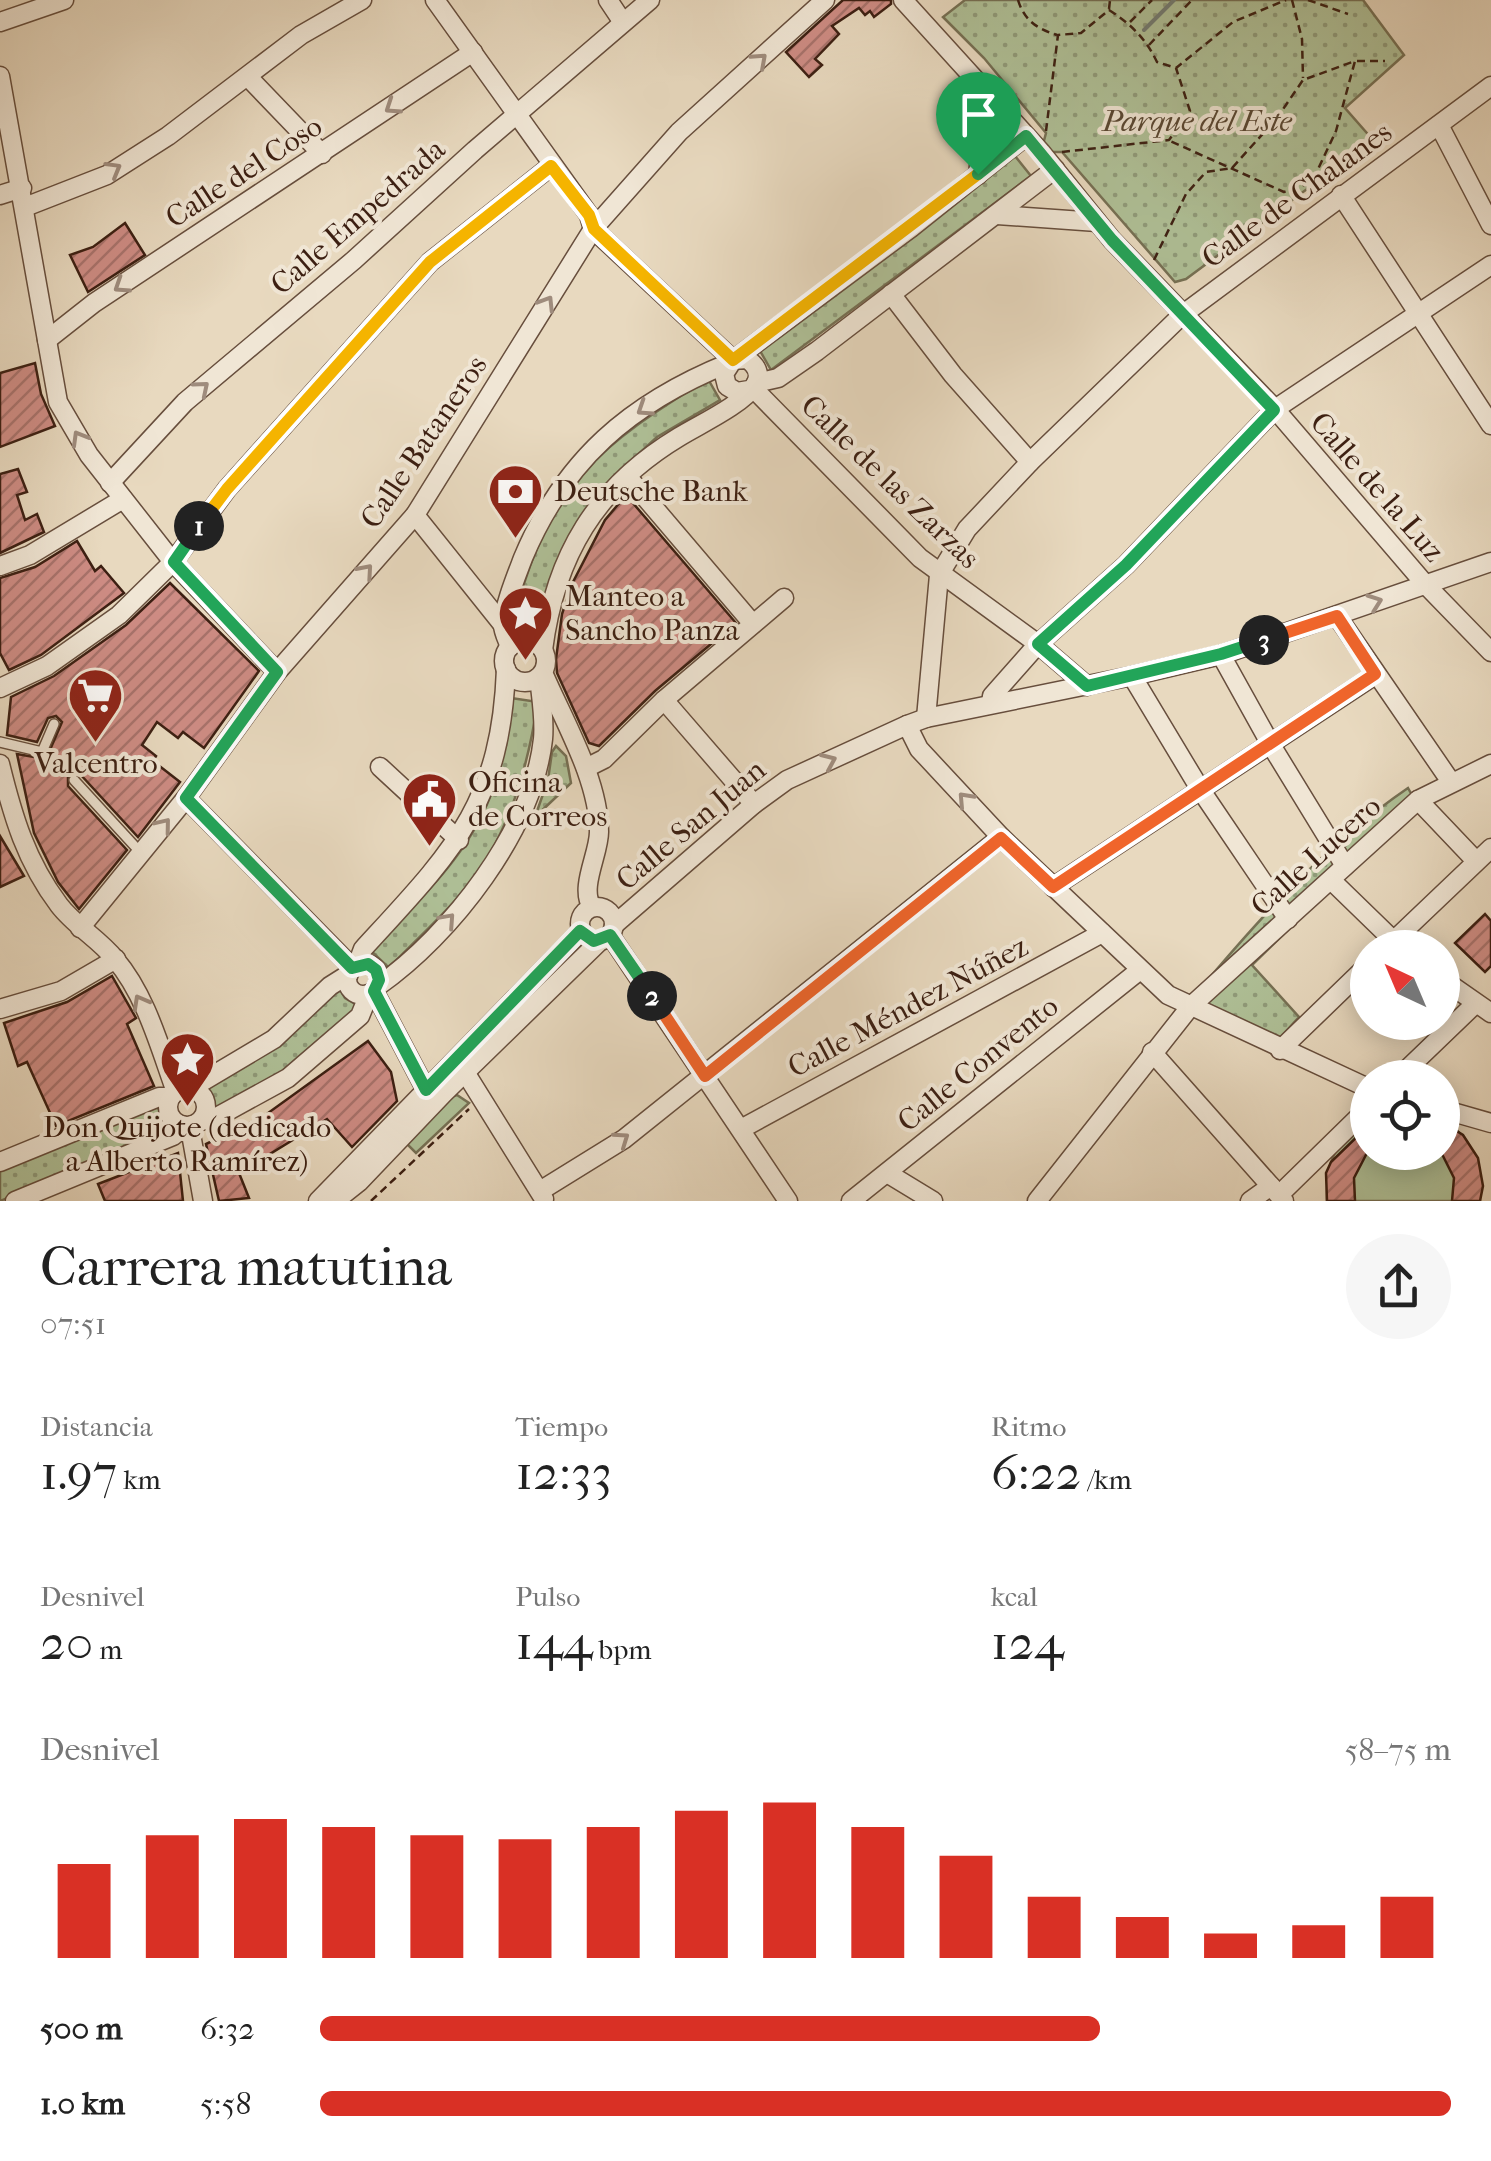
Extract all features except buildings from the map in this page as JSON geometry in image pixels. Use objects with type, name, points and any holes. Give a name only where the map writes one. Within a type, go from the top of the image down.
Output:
[{"type":"street","points":[[0,22],[64,0]]},
{"type":"street","points":[[0,195],[24,198],[107,175],[301,36],[362,0]]},
{"type":"street","points":[[435,0],[589,215],[594,229],[732,361]]},
{"type":"street","points":[[608,0],[622,21]]},
{"type":"street","name":"Calle Empedrada","points":[[110,482],[185,402],[354,260],[650,0]]},
{"type":"street","name":"Calle Bataneros","points":[[80,928],[186,798],[277,672],[415,515],[594,229],[679,132],[824,0]]},
{"type":"street","name":"Calle de la Luz","points":[[903,0],[1041,152],[1142,272],[1274,410],[1424,584],[1491,652]]},
{"type":"street","name":"Calle del Coso","points":[[47,340],[94,303],[473,52]]},
{"type":"street","points":[[0,76],[58,402],[89,455],[122,499],[174,562],[277,672]]},
{"type":"street","points":[[248,77],[322,154]]},
{"type":"street","name":"Calle de Chalanes","points":[[939,575],[966,529],[1182,315],[1491,86]]},
{"type":"street","points":[[978,174],[986,92]]},
{"type":"street","points":[[1439,125],[1491,225]]},
{"type":"street","points":[[503,625],[517,574],[545,509],[564,481],[602,440],[683,385],[732,361],[1026,136]]},
{"type":"street","points":[[0,688],[48,666],[94,635],[174,562],[227,489],[430,262],[551,166]]},
{"type":"street","points":[[732,361],[724,374],[728,386],[738,392],[778,378],[1055,169]]},
{"type":"street","points":[[1341,196],[1491,425]]},
{"type":"street","points":[[997,216],[1097,222]]},
{"type":"street","points":[[992,704],[992,696],[1038,644],[1126,565],[1274,410],[1491,265]]},
{"type":"street","points":[[891,294],[953,375],[1030,462]]},
{"type":"street","points":[[543,650],[527,640],[510,647],[504,658],[506,669],[494,762],[477,806],[458,840],[363,949],[353,969],[351,988],[359,994],[373,990],[398,972],[428,942],[479,885],[510,840],[543,741],[543,650],[566,556],[602,501],[627,476],[666,444],[753,387],[756,366],[747,359],[732,361]]},
{"type":"street","name":"Calle de las Zarzas","points":[[753,387],[939,575],[1038,644],[1087,686]]},
{"type":"street","points":[[627,476],[753,624]]},
{"type":"street","points":[[0,566],[30,555],[122,499]]},
{"type":"street","points":[[415,515],[503,625],[510,647]]},
{"type":"street","name":"Calle San Juan","points":[[431,1094],[465,1072],[608,934],[754,804],[787,780],[926,718],[1221,654],[1491,562]]},
{"type":"street","points":[[926,718],[939,575]]},
{"type":"street","points":[[586,768],[604,760],[664,700],[784,598]]},
{"type":"street","points":[[1337,616],[1451,782]]},
{"type":"street","points":[[1221,654],[1345,866]]},
{"type":"street","points":[[506,669],[520,682],[541,675]]},
{"type":"street","points":[[1053,887],[1375,674]]},
{"type":"street","points":[[541,675],[586,768],[599,829],[588,888],[592,907]]},
{"type":"street","points":[[1132,676],[1200,789],[1288,919]]},
{"type":"street","points":[[664,700],[754,804]]},
{"type":"street","points":[[907,725],[919,749],[1001,838],[1168,995],[1350,1080]]},
{"type":"street","points":[[543,741],[569,733]]},
{"type":"street","points":[[0,764],[16,830],[60,906],[116,959],[147,1013],[179,1093]]},
{"type":"street","name":"Calle Lucero","points":[[1037,1201],[1190,1007],[1418,800],[1491,764]]},
{"type":"street","points":[[380,766],[458,840]]},
{"type":"street","points":[[186,798],[353,969]]},
{"type":"street","points":[[1418,800],[1476,862]]},
{"type":"street","points":[[465,1072],[543,1196],[705,1076],[1001,838]]},
{"type":"street","points":[[1408,930],[1491,848]]},
{"type":"street","points":[[1331,880],[1379,930]]},
{"type":"street","points":[[335,1201],[359,1182],[431,1094],[580,931],[583,914],[592,907],[608,910],[608,934],[788,1201]]},
{"type":"street","points":[[580,931],[589,939],[608,934]]},
{"type":"street","name":"Calle Méndez Núñez","points":[[741,1129],[1102,933]]},
{"type":"street","points":[[0,1009],[61,991],[116,959]]},
{"type":"street","points":[[193,1124],[170,1116],[179,1093],[274,1039],[353,969]]},
{"type":"street","name":"Calle Convento","points":[[851,1201],[1140,970]]},
{"type":"street","points":[[1280,1050],[1350,982]]},
{"type":"street","points":[[373,990],[431,1094]]},
{"type":"street","points":[[15,1201],[215,1118],[288,1078],[360,1016],[373,990]]},
{"type":"street","points":[[1420,1060],[1483,1008],[1460,992]]},
{"type":"street","points":[[1152,1052],[1278,1194]]},
{"type":"street","points":[[0,1162],[158,1097],[201,1094],[206,1105],[191,1134],[203,1201]]},
{"type":"street","points":[[318,1201],[431,1094]]},
{"type":"street","points":[[1460,1114],[1491,1123]]},
{"type":"street","points":[[1250,1201],[1278,1194],[1350,1125]]},
{"type":"street","points":[[887,1172],[934,1201]]},
{"type":"lane","points":[[0,742],[42,752],[54,724]]},
{"type":"lane","points":[[74,780],[142,852]]},
{"type":"path","points":[[1018,0],[1022,13],[1040,30],[1058,35],[1081,33],[1109,10],[1110,0]]},
{"type":"path","points":[[1129,23],[1152,0]]},
{"type":"path","points":[[1148,45],[1192,0]]},
{"type":"path","points":[[1176,68],[1233,22],[1289,0],[1302,39],[1303,80]]},
{"type":"path","points":[[1308,0],[1348,14]]},
{"type":"path","points":[[1109,10],[1129,23],[1148,45],[1156,62],[1176,68]]},
{"type":"path","points":[[1058,35],[1041,152],[1169,140],[1284,192],[1312,182],[1336,131],[1355,60]]},
{"type":"path","points":[[1142,272],[1155,258],[1186,194],[1206,172],[1232,168],[1303,80],[1355,60],[1385,61]]},
{"type":"path","points":[[1169,140],[1190,111],[1176,68]]},
{"type":"path","points":[[371,1201],[481,1098]]},
{"type":"green space","name":"Parque del Este","points":[[965,0],[1363,0],[1404,55],[1345,108],[1373,140],[1186,279],[1175,282],[1062,152],[1041,152],[1046,133],[984,58],[943,17]]},
{"type":"green space","points":[[1015,156],[1031,176],[771,370],[759,349]]},
{"type":"green space","points":[[708,379],[720,400],[657,437],[611,479],[572,533],[543,607],[516,610],[546,530],[585,472],[637,425]]},
{"type":"green space","points":[[511,698],[538,702],[526,763],[506,820],[488,857],[467,887],[389,968],[370,950],[438,880],[480,819],[498,773]]},
{"type":"green space","points":[[556,746],[566,756],[571,783],[535,817],[548,780],[552,752]]},
{"type":"green space","points":[[1408,788],[1417,804],[1252,965],[1299,1017],[1278,1040],[1190,1001],[1319,860]]},
{"type":"green space","points":[[340,989],[345,998],[357,1005],[357,1011],[288,1069],[212,1113],[212,1099],[201,1086]]},
{"type":"green space","points":[[457,1095],[469,1103],[416,1153],[406,1143],[448,1098]]},
{"type":"green space","points":[[156,1104],[170,1131],[0,1201],[0,1169]]},
{"type":"green space","points":[[1460,1133],[1474,1154],[1480,1201],[1327,1201],[1331,1163],[1350,1134],[1350,1170],[1460,1170]]},
{"type":"waterway","points":[[1144,30],[1174,0]]},
{"type":"place","name":"Deutsche Bank","points":[[515,540]]},
{"type":"place","name":"Manteo a Sancho Panza","points":[[526,662]]},
{"type":"place","name":"Valcentro","points":[[96,744]]},
{"type":"place","name":"Oficina de Correos","points":[[429,848]]},
{"type":"place","name":"Don Quijote (dedicado a Alberto Ramírez)","points":[[187,1108]]},
{"type":"route","points":[[1026,136],[1112,240],[1274,410],[1126,565],[1038,644],[1087,686],[1221,654],[1337,616],[1375,674],[1053,887],[1001,838],[705,1076],[610,935],[594,941],[580,931],[426,1090],[374,991],[379,975],[373,966],[362,964],[352,968],[186,798],[277,672],[174,562],[227,489],[430,262],[551,166],[589,215],[594,229],[733,360],[978,174],[1026,136]]}]
